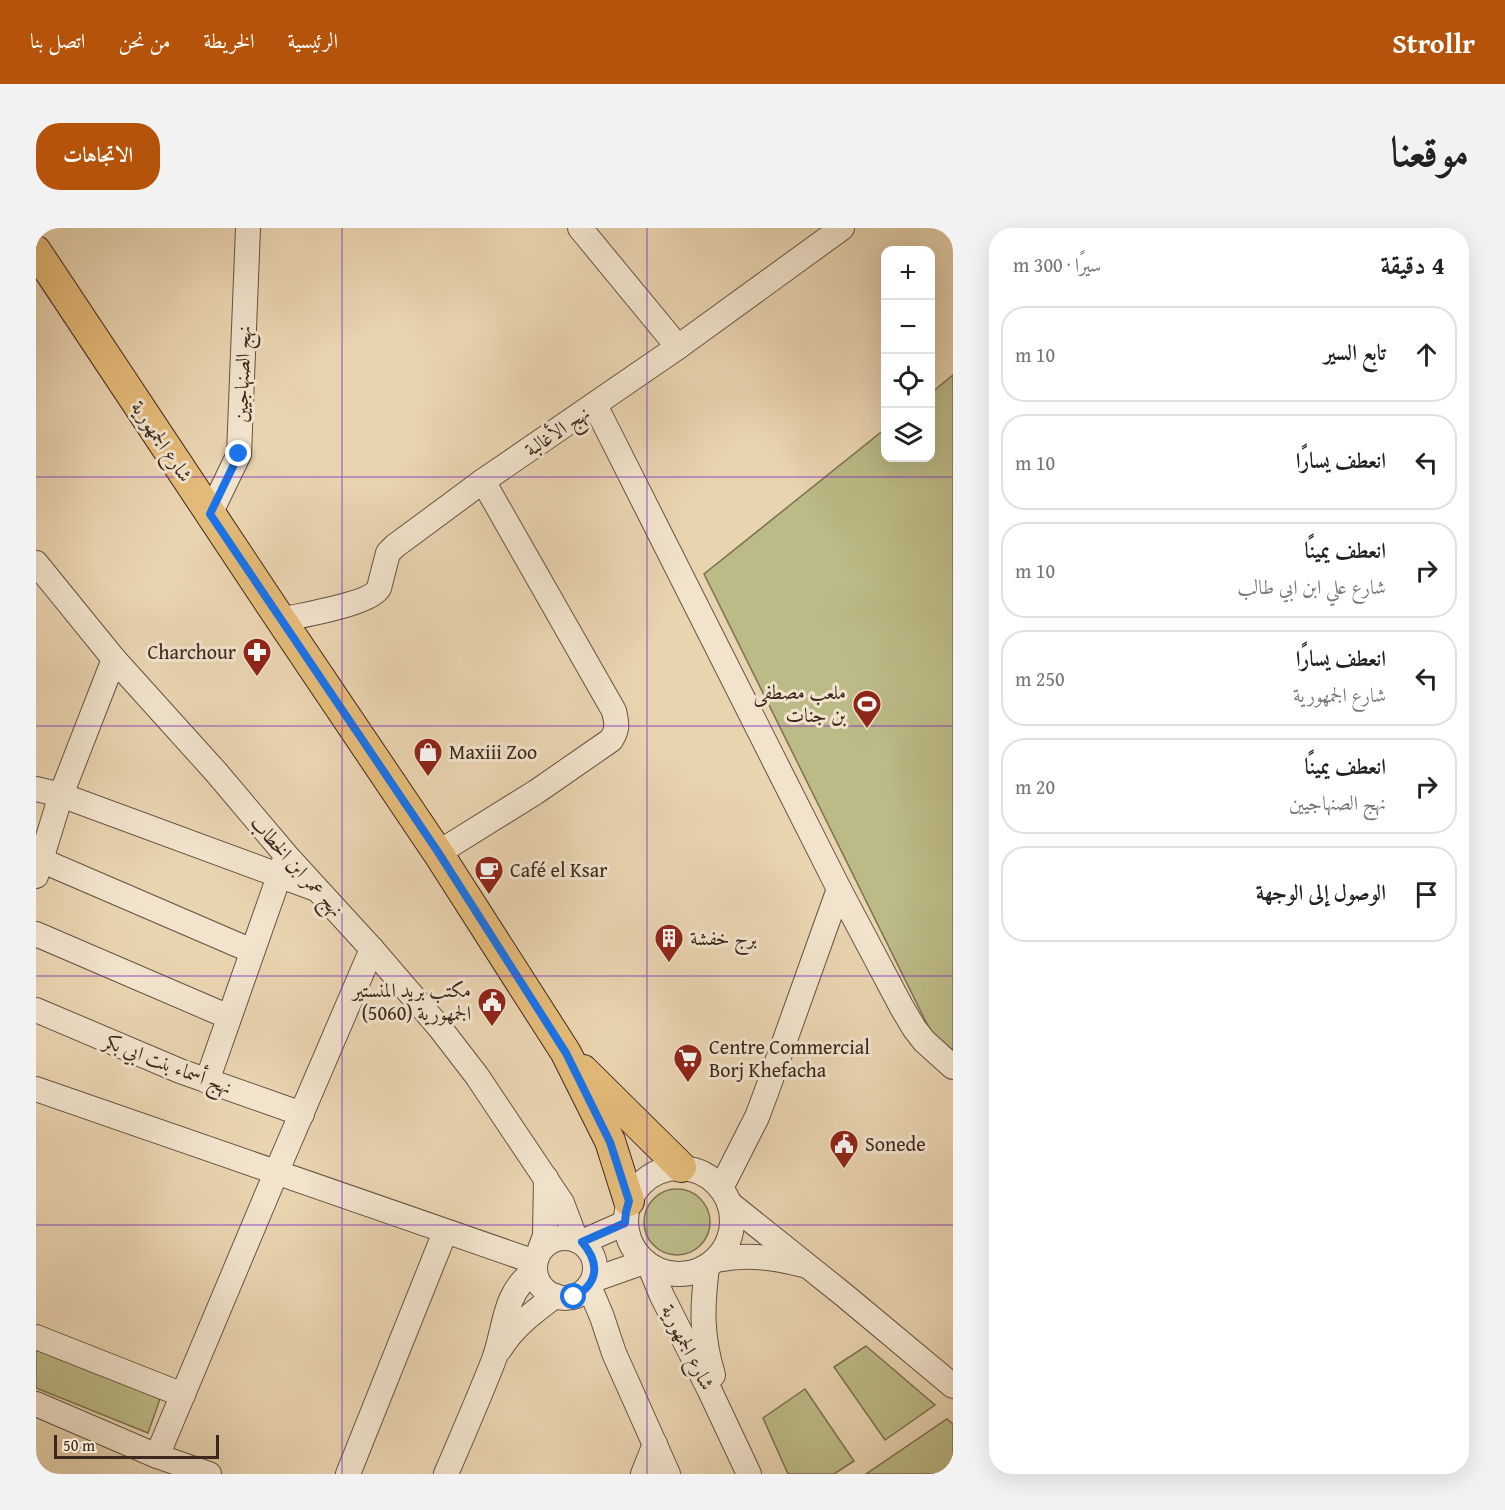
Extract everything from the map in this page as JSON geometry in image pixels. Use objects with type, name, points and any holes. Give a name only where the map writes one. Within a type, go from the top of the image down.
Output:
[{"type":"main road","name":"شارع الجمهورية","points":[[36,251],[438,852],[566,1053],[610,1142],[627,1212]]},
{"type":"main road","name":"شارع الجمهورية","points":[[566,1053],[691,1170]]},
{"type":"street","name":"نهج الصنهاجيين","points":[[210,514],[239,454],[248,228]]},
{"type":"street","points":[[580,228],[678,347]]},
{"type":"street","name":"نهج الأغالبة","points":[[281,620],[336,608],[373,595],[380,588],[388,553],[395,546],[483,481],[678,347],[842,228]]},
{"type":"street","points":[[595,405],[839,889],[914,1028],[924,1041],[953,1068]]},
{"type":"street","points":[[438,852],[536,792],[611,740],[616,733],[614,711],[483,481]]},
{"type":"street","name":"نهج عمر ابن الخطاب","points":[[36,563],[114,659],[216,772],[283,866],[318,890],[440,1028],[546,1178],[562,1203],[579,1241]]},
{"type":"street","points":[[114,659],[61,795],[38,865],[252,951]]},
{"type":"street","points":[[36,789],[283,866],[207,1081]]},
{"type":"street","points":[[712,1264],[723,1251],[730,1236],[732,1219],[725,1196],[766,1093],[839,889]]},
{"type":"street","points":[[36,934],[229,1017]]},
{"type":"street","points":[[157,1456],[372,949]]},
{"type":"street","name":"نهج أسماء بنت ابي بكر","points":[[36,1010],[180,1071],[302,1114]]},
{"type":"street","points":[[36,1089],[445,1232],[536,1261]]},
{"type":"street","points":[[691,1170],[750,1131]]},
{"type":"street","points":[[808,1266],[779,1259],[737,1256],[693,1273],[678,1275],[664,1273],[647,1264],[634,1251],[627,1238],[627,1212],[637,1187],[650,1176],[664,1169],[691,1170],[712,1179],[725,1196],[953,1386]]},
{"type":"street","points":[[446,1474],[494,1359],[510,1302],[518,1285],[536,1261],[546,1243],[557,1238],[569,1237],[579,1241],[593,1256],[595,1272],[577,1290],[545,1291],[535,1277],[536,1261],[545,1236],[546,1178]]},
{"type":"street","points":[[579,1241],[627,1212]]},
{"type":"street","points":[[348,1474],[445,1232]]},
{"type":"street","points":[[494,1359],[514,1329],[526,1318],[577,1290],[647,1264]]},
{"type":"street","name":"شارع الجمهورية","points":[[647,1264],[749,1474]]},
{"type":"street","name":"شارع الجمهورية","points":[[712,1264],[703,1300],[703,1331],[728,1427]]},
{"type":"street","points":[[577,1290],[592,1325],[614,1353],[668,1474]]},
{"type":"street","points":[[36,1337],[183,1395]]},
{"type":"street","points":[[36,1404],[157,1456],[209,1474]]},
{"type":"street","points":[[643,1474],[655,1444]]},
{"type":"shaded area","name":"ملعب مصطفى بن جنات","points":[[953,375],[953,1055],[934,1038],[704,574],[881,432],[881,462],[935,462],[935,390]]},
{"type":"shaded area","points":[[670,1189],[684,1189],[696,1194],[705,1203],[710,1222],[708,1235],[701,1246],[684,1255],[670,1255],[658,1250],[649,1241],[644,1229],[644,1215],[649,1203],[658,1194]]},
{"type":"shaded area","points":[[36,1345],[160,1399],[148,1433],[36,1388]]},
{"type":"shaded area","points":[[866,1346],[935,1405],[885,1440],[834,1367]]},
{"type":"shaded area","points":[[805,1389],[854,1461],[834,1474],[788,1474],[763,1418]]},
{"type":"shaded area","points":[[947,1419],[953,1424],[953,1474],[866,1474]]},
{"type":"place","name":"Charchour","points":[[257,678]]},
{"type":"place","name":"ملعب مصطفى بن جنات","points":[[867,730]]},
{"type":"place","name":"Maxiii Zoo","points":[[428,778]]},
{"type":"place","name":"Café el Ksar","points":[[489,896]]},
{"type":"place","name":"برج خفشة","points":[[669,964]]},
{"type":"place","name":"مكتب بريد المنستير الجمهورية (5060)","points":[[492,1028]]},
{"type":"place","name":"Centre Commercial Borj Khefacha","points":[[688,1084]]},
{"type":"place","name":"Sonede","points":[[844,1170]]},
{"type":"route","points":[[239,454],[210,514],[438,852],[566,1053],[610,1142],[629,1201],[625,1223],[582,1242],[593,1256],[595,1272],[589,1287],[574,1297]]}]
